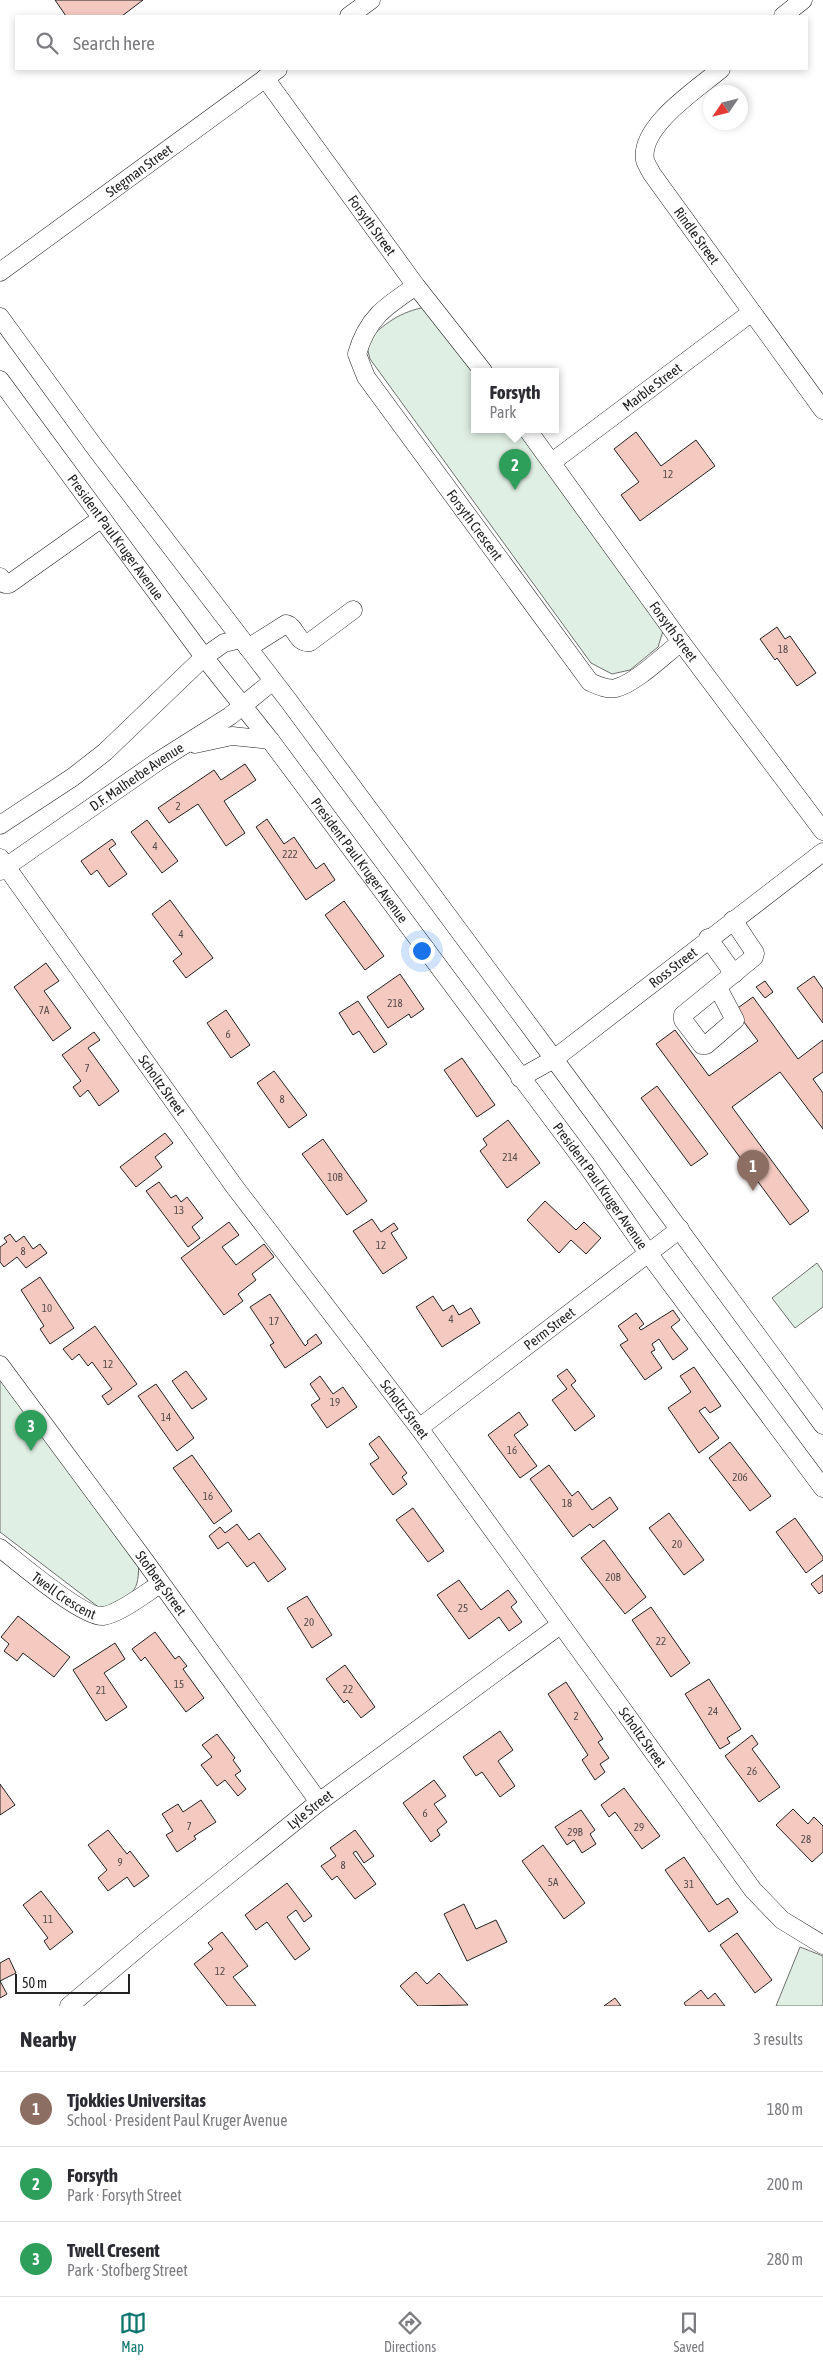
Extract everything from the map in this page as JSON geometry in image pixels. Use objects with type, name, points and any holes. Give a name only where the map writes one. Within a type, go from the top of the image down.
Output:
[{"type":"street","points":[[350,15],[371,0]]},
{"type":"street","points":[[784,15],[803,0]]},
{"type":"street","name":"Rindle Street","points":[[720,70],[660,121],[647,141],[645,160],[652,174],[823,410]]},
{"type":"street","name":"Stegman Street","points":[[0,272],[271,73]]},
{"type":"street","name":"Forsyth Street","points":[[271,73],[416,286],[481,368]]},
{"type":"street","name":"Forsyth Crescent","points":[[416,286],[381,311],[366,330],[357,354],[366,377],[590,682],[601,687],[615,688],[636,677],[681,642]]},
{"type":"street","name":"Marble Street","points":[[552,462],[752,312]]},
{"type":"street","points":[[1,321],[273,681],[680,1229],[823,1425]]},
{"type":"street","name":"President Paul Kruger Avenue","points":[[0,380],[204,657],[270,740],[588,1167],[648,1253],[823,1488]]},
{"type":"street","name":"Forsyth Street","points":[[531,433],[681,642],[823,831]]},
{"type":"street","points":[[0,577],[6,584],[9,584],[102,518]]},
{"type":"street","points":[[0,825],[73,777],[105,752],[204,657],[224,643],[244,644],[286,624],[291,625],[301,640],[310,642],[353,610]]},
{"type":"street","name":"D.F. Malherbe Avenue","points":[[2,865],[244,706],[273,681]]},
{"type":"street","points":[[180,748],[232,736],[270,740]]},
{"type":"street","name":"Ross Street","points":[[520,1078],[554,1059],[708,938],[823,852]]},
{"type":"street","name":"Scholtz Street","points":[[2,865],[234,1186],[419,1428],[560,1625],[683,1789],[754,1890],[782,1920],[823,1945]]},
{"type":"street","points":[[718,988],[754,957],[755,953],[732,920]]},
{"type":"street","points":[[708,938],[734,974]]},
{"type":"street","name":"Perm Street","points":[[419,1428],[680,1229]]},
{"type":"street","name":"Stofberg Street","points":[[0,1365],[319,1802]]},
{"type":"street","name":"Twell Crescent","points":[[0,1548],[77,1606],[93,1615],[104,1616],[160,1584]]},
{"type":"street","name":"Lyle Street","points":[[69,2006],[156,1933],[319,1802],[560,1625]]},
{"type":"green space","points":[[426,307],[473,368],[471,368],[471,433],[523,433],[663,631],[658,647],[630,670],[612,674],[591,663],[370,359],[366,343],[393,319]]},
{"type":"green space","points":[[817,1263],[823,1272],[823,1307],[795,1328],[772,1298]]},
{"type":"green space","points":[[0,1370],[138,1551],[137,1583],[134,1589],[123,1599],[101,1609],[0,1532]]},
{"type":"green space","points":[[800,1947],[823,1956],[823,2006],[776,2006]]},
{"type":"building","points":[[55,0],[143,0],[123,15],[65,15]]},
{"type":"building","points":[[636,432],[661,466],[696,440],[715,466],[640,521],[621,495],[639,482],[614,449]]},
{"type":"building","points":[[777,627],[785,639],[790,636],[816,673],[797,686],[777,658],[775,660],[760,639]]},
{"type":"building","points":[[245,764],[256,780],[224,801],[245,833],[226,846],[198,804],[169,823],[158,808],[214,770],[221,780]]},
{"type":"building","points":[[267,819],[284,844],[294,837],[316,869],[324,863],[335,880],[306,900],[256,827]]},
{"type":"building","points":[[147,820],[178,861],[162,873],[131,832]]},
{"type":"building","points":[[112,839],[116,844],[109,849],[127,874],[109,887],[97,870],[91,875],[81,861]]},
{"type":"building","points":[[170,900],[213,958],[186,978],[173,961],[182,954],[152,914]]},
{"type":"building","points":[[344,901],[384,956],[365,970],[325,915]]},
{"type":"building","points":[[46,963],[59,981],[44,991],[71,1028],[53,1041],[14,987]]},
{"type":"building","points":[[400,974],[424,1009],[411,1018],[409,1014],[388,1028],[367,997]]},
{"type":"building","points":[[814,976],[823,989],[823,1023],[797,988]]},
{"type":"building","points":[[765,981],[773,992],[765,998],[756,987]]},
{"type":"building","points":[[753,997],[798,1059],[823,1040],[823,1072],[813,1079],[823,1093],[823,1129],[780,1072],[732,1107],[809,1211],[790,1225],[656,1044],[675,1030],[709,1076],[758,1041],[735,1010]]},
{"type":"building","points":[[358,1001],[387,1044],[374,1053],[359,1031],[353,1035],[339,1013]]},
{"type":"building","points":[[226,1010],[250,1045],[231,1058],[207,1023]]},
{"type":"building","points":[[94,1032],[100,1040],[88,1048],[119,1091],[99,1106],[88,1090],[80,1097],[73,1087],[81,1081],[62,1055]]},
{"type":"building","points":[[462,1058],[495,1105],[477,1117],[444,1070]]},
{"type":"building","points":[[274,1071],[307,1115],[289,1128],[257,1083]]},
{"type":"building","points":[[657,1086],[708,1154],[691,1166],[641,1098]]},
{"type":"building","points":[[508,1120],[540,1163],[507,1188],[480,1151],[487,1145],[483,1139]]},
{"type":"building","points":[[165,1133],[173,1143],[155,1157],[162,1167],[136,1187],[120,1167]]},
{"type":"building","points":[[323,1139],[367,1201],[347,1215],[302,1154]]},
{"type":"building","points":[[159,1182],[171,1198],[176,1195],[181,1202],[187,1197],[203,1218],[192,1227],[200,1238],[188,1247],[146,1191]]},
{"type":"building","points":[[545,1201],[576,1230],[584,1222],[601,1238],[586,1254],[571,1240],[559,1253],[527,1220]]},
{"type":"building","points":[[372,1219],[381,1232],[394,1223],[398,1229],[391,1233],[407,1258],[383,1274],[353,1231]]},
{"type":"building","points":[[229,1222],[239,1235],[222,1247],[236,1265],[264,1244],[274,1257],[252,1274],[256,1280],[238,1294],[243,1301],[224,1315],[181,1258]]},
{"type":"building","points":[[10,1234],[16,1242],[24,1236],[33,1249],[40,1244],[47,1253],[26,1268],[17,1257],[4,1267],[0,1262],[0,1247],[7,1242],[4,1238]]},
{"type":"building","points":[[40,1277],[74,1328],[50,1344],[40,1329],[44,1326],[21,1290]]},
{"type":"building","points":[[270,1294],[305,1346],[308,1343],[307,1341],[316,1334],[322,1343],[285,1368],[270,1345],[274,1343],[250,1307]]},
{"type":"building","points":[[433,1296],[443,1311],[453,1305],[459,1315],[471,1308],[480,1323],[442,1347],[416,1307]]},
{"type":"building","points":[[673,1310],[680,1320],[671,1327],[688,1349],[673,1360],[659,1339],[652,1344],[655,1350],[651,1352],[662,1368],[645,1380],[620,1345],[628,1340],[618,1326],[636,1313],[644,1324],[639,1328],[641,1330]]},
{"type":"building","points":[[95,1326],[137,1384],[108,1405],[102,1396],[112,1389],[92,1362],[88,1366],[79,1354],[72,1360],[63,1349]]},
{"type":"building","points":[[694,1367],[721,1406],[710,1413],[705,1407],[699,1411],[719,1438],[699,1453],[668,1408],[691,1392],[680,1376]]},
{"type":"building","points":[[567,1369],[576,1381],[571,1385],[595,1416],[575,1431],[552,1400],[567,1389],[557,1376]]},
{"type":"building","points":[[186,1371],[207,1399],[192,1409],[172,1381]]},
{"type":"building","points":[[320,1376],[333,1394],[343,1387],[357,1407],[327,1428],[311,1405],[320,1399],[310,1384]]},
{"type":"building","points":[[156,1384],[194,1438],[177,1451],[138,1396]]},
{"type":"building","points":[[519,1412],[528,1425],[514,1435],[537,1466],[520,1478],[488,1435]]},
{"type":"building","points":[[379,1436],[407,1473],[402,1477],[407,1484],[393,1495],[370,1464],[379,1458],[369,1444]]},
{"type":"building","points":[[730,1442],[771,1496],[750,1511],[709,1458]]},
{"type":"building","points":[[192,1455],[232,1511],[214,1524],[173,1468]]},
{"type":"building","points":[[549,1465],[572,1496],[578,1491],[592,1510],[610,1497],[618,1509],[593,1528],[590,1524],[573,1537],[530,1479]]},
{"type":"building","points":[[413,1508],[444,1551],[428,1562],[396,1520]]},
{"type":"building","points":[[669,1513],[704,1560],[684,1575],[649,1528]]},
{"type":"building","points":[[795,1518],[823,1557],[823,1560],[806,1573],[776,1532]]},
{"type":"building","points":[[237,1524],[249,1540],[259,1533],[286,1569],[268,1582],[254,1562],[247,1567],[228,1542],[218,1549],[209,1536],[220,1527],[225,1533]]},
{"type":"building","points":[[604,1540],[646,1597],[625,1614],[581,1558]]},
{"type":"building","points":[[823,1575],[823,1591],[819,1594],[811,1584]]},
{"type":"building","points":[[459,1580],[481,1610],[508,1590],[517,1602],[511,1607],[522,1622],[509,1631],[499,1617],[469,1639],[437,1595]]},
{"type":"building","points":[[307,1596],[332,1635],[312,1648],[287,1608]]},
{"type":"building","points":[[651,1607],[690,1663],[671,1677],[632,1620]]},
{"type":"building","points":[[18,1616],[70,1657],[54,1677],[23,1653],[17,1661],[4,1651],[9,1644],[1,1637]]},
{"type":"building","points":[[155,1632],[175,1659],[179,1656],[187,1666],[183,1669],[204,1698],[186,1712],[145,1657],[141,1661],[132,1649]]},
{"type":"building","points":[[115,1643],[125,1659],[104,1673],[127,1707],[106,1721],[73,1670]]},
{"type":"building","points":[[345,1665],[375,1707],[361,1718],[347,1700],[344,1703],[326,1679]]},
{"type":"building","points":[[709,1679],[741,1729],[727,1738],[730,1743],[720,1749],[685,1694]]},
{"type":"building","points":[[566,1682],[603,1739],[598,1742],[609,1758],[600,1764],[605,1772],[595,1780],[582,1760],[588,1755],[548,1694]]},
{"type":"building","points":[[500,1731],[513,1750],[498,1761],[515,1786],[500,1797],[482,1772],[476,1776],[463,1757]]},
{"type":"building","points":[[217,1734],[235,1758],[233,1760],[241,1771],[235,1775],[246,1789],[238,1796],[225,1780],[217,1786],[201,1765],[212,1757],[202,1745]]},
{"type":"building","points":[[752,1735],[758,1744],[752,1749],[780,1787],[759,1802],[725,1756]]},
{"type":"building","points":[[434,1780],[446,1796],[434,1804],[447,1822],[437,1830],[440,1835],[431,1842],[403,1803]]},
{"type":"building","points":[[0,1784],[15,1805],[0,1815]]},
{"type":"building","points":[[624,1788],[660,1836],[642,1849],[615,1812],[609,1817],[601,1805]]},
{"type":"building","points":[[201,1800],[216,1822],[194,1836],[196,1839],[177,1852],[166,1835],[173,1831],[162,1814],[178,1804],[183,1812]]},
{"type":"building","points":[[793,1809],[808,1824],[814,1817],[823,1826],[823,1852],[812,1862],[776,1825]]},
{"type":"building","points":[[581,1810],[595,1830],[590,1834],[596,1844],[582,1853],[574,1840],[567,1845],[555,1827]]},
{"type":"building","points":[[108,1830],[127,1854],[130,1851],[149,1876],[134,1887],[127,1877],[108,1891],[98,1878],[107,1870],[88,1845]]},
{"type":"building","points":[[355,1830],[374,1856],[364,1863],[356,1851],[353,1853],[376,1884],[355,1899],[337,1876],[332,1880],[321,1866],[336,1856],[330,1848]]},
{"type":"building","points":[[543,1845],[585,1903],[564,1919],[522,1861]]},
{"type":"building","points":[[684,1857],[717,1905],[728,1898],[738,1912],[709,1932],[665,1870]]},
{"type":"building","points":[[287,1883],[312,1916],[304,1922],[296,1910],[287,1917],[310,1949],[295,1960],[267,1922],[256,1930],[245,1915]]},
{"type":"building","points":[[41,1891],[73,1932],[50,1950],[44,1941],[48,1938],[23,1905]]},
{"type":"building","points":[[464,1904],[476,1929],[496,1920],[507,1942],[467,1961],[444,1914]]},
{"type":"building","points":[[222,1932],[248,1966],[233,1977],[256,2006],[227,2006],[194,1964],[213,1949],[208,1943]]},
{"type":"building","points":[[737,1933],[772,1980],[755,1993],[720,1945]]},
{"type":"building","points":[[9,1958],[16,1973],[0,1981],[0,1963]]},
{"type":"building","points":[[416,1972],[427,1984],[439,1973],[468,2005],[418,2006],[400,1986]]},
{"type":"building","points":[[0,1981],[7,1994],[0,1998]]},
{"type":"building","points":[[701,1990],[708,1999],[715,1993],[725,2006],[686,2006],[684,2003]]},
{"type":"building","points":[[615,1998],[621,2006],[604,2006]]},
{"type":"place","name":"Forsyth","points":[[515,490]]},
{"type":"place","name":"Tjokkies Universitas","points":[[753,1191]]},
{"type":"place","name":"Twell Cresent","points":[[31,1451]]}]
